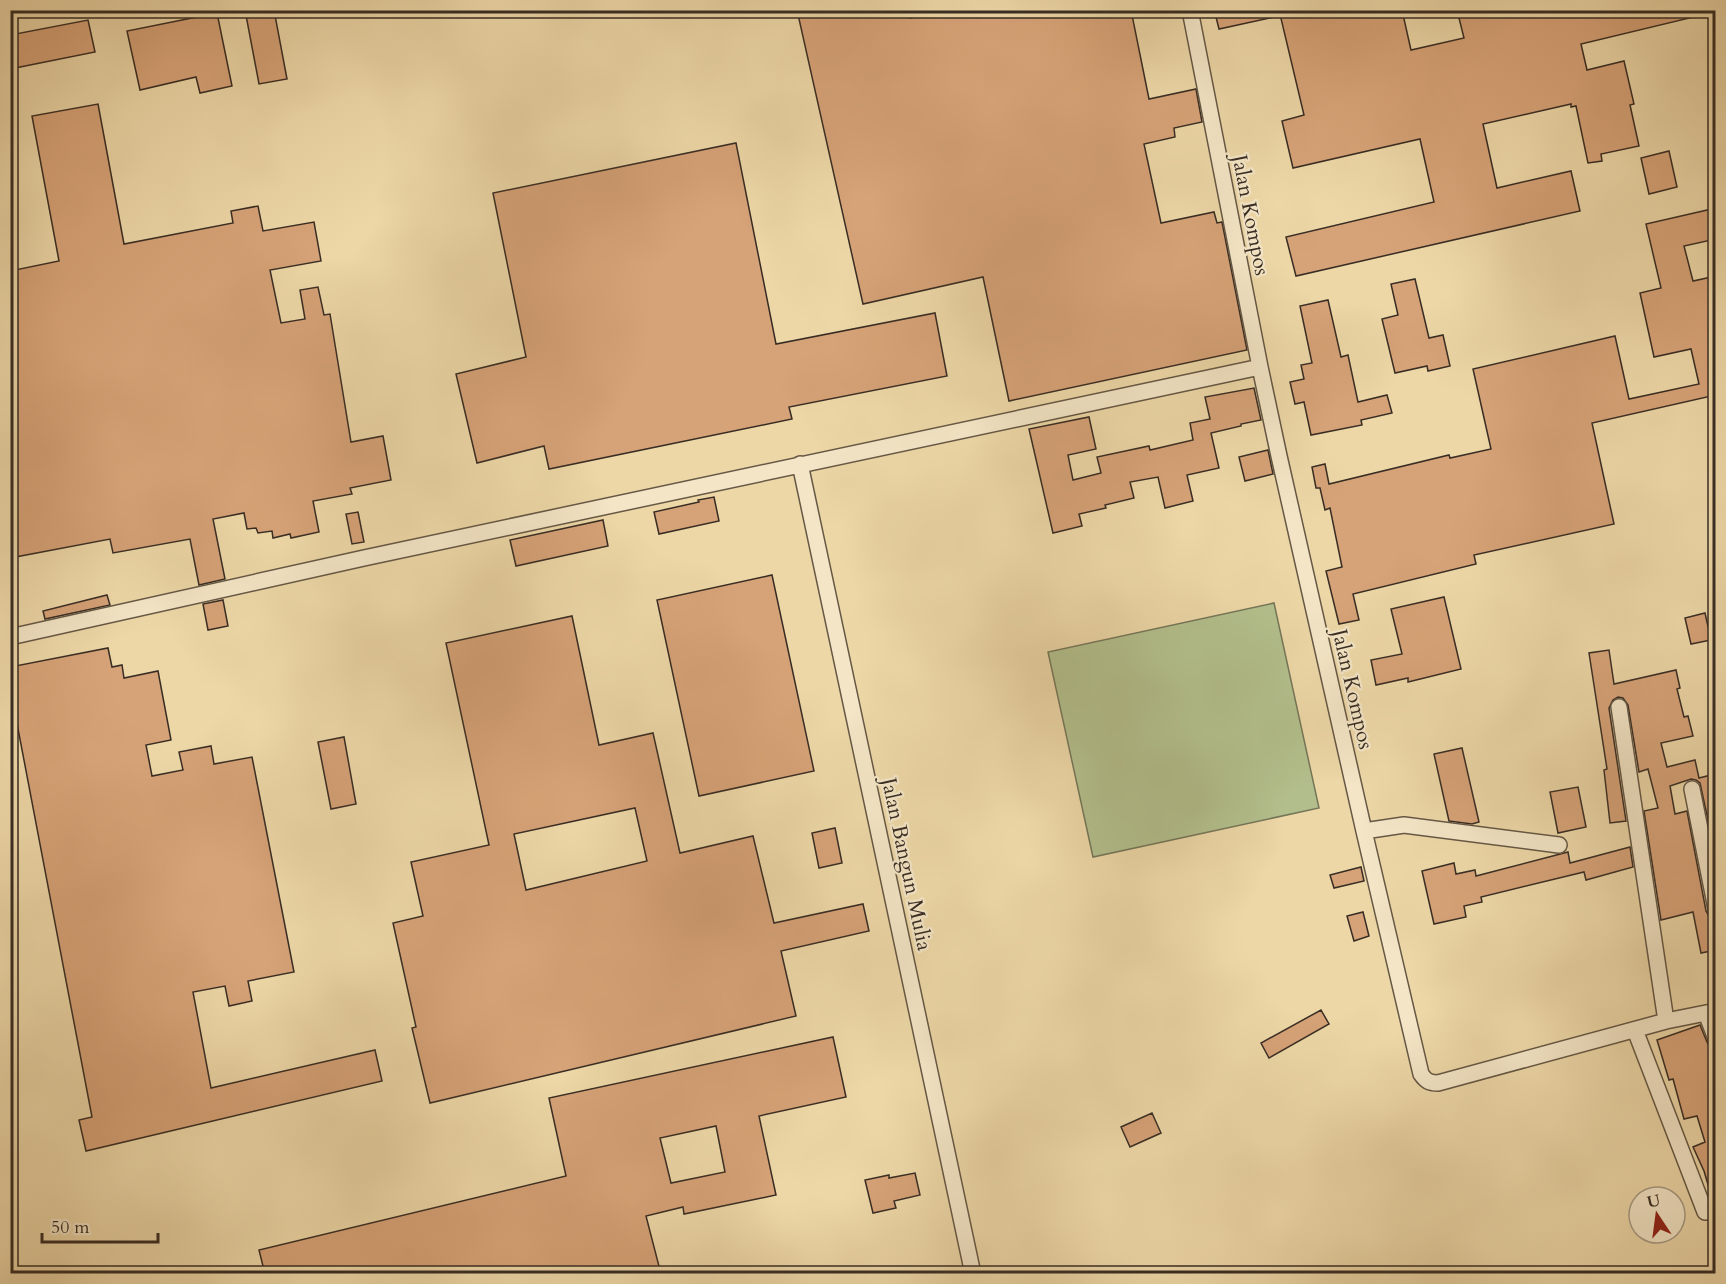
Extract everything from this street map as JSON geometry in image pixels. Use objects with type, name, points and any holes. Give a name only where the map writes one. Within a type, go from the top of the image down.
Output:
[{"type":"street","name":"Jalan Kompos","points":[[1190,10],[1260,367],[1418,1066],[1425,1080],[1438,1083],[1666,1021],[1711,1012]]},
{"type":"street","points":[[10,637],[376,555],[1260,367]]},
{"type":"street","name":"Jalan Bangun Mulia","points":[[800,464],[973,1274]]},
{"type":"street","points":[[1619,707],[1666,1021]]},
{"type":"street","points":[[1692,789],[1716,909]]},
{"type":"street","points":[[1364,831],[1404,825],[1559,845]]},
{"type":"street","points":[[1711,1012],[1716,1039]]},
{"type":"street","points":[[1635,1030],[1705,1212]]},
{"type":"green space","points":[[1274,603],[1319,808],[1093,857],[1048,652]]},
{"type":"building","points":[[245,10],[274,10],[287,79],[259,84]]},
{"type":"building","points":[[797,10],[908,10],[910,18],[948,10],[1131,10],[1149,99],[1196,89],[1202,122],[1174,128],[1175,137],[1144,144],[1161,223],[1214,212],[1217,223],[1222,222],[1247,350],[1009,401],[983,277],[863,304]]},
{"type":"building","points":[[1224,10],[1279,10],[1279,16],[1219,29],[1215,13]]},
{"type":"building","points":[[1279,10],[1402,10],[1411,50],[1464,38],[1457,10],[1702,10],[1702,15],[1581,44],[1587,70],[1624,61],[1634,104],[1630,105],[1639,146],[1601,154],[1602,161],[1588,163],[1576,106],[1571,107],[1571,104],[1483,124],[1497,188],[1571,171],[1580,211],[1296,276],[1286,237],[1434,202],[1420,139],[1293,168],[1282,121],[1304,115]]},
{"type":"building","points":[[217,13],[232,86],[200,93],[196,77],[140,90],[127,31]]},
{"type":"building","points":[[88,20],[95,52],[10,69],[10,35]]},
{"type":"building","points":[[98,104],[124,244],[233,223],[231,211],[258,206],[263,231],[314,222],[321,261],[270,270],[281,323],[305,319],[300,290],[318,287],[324,315],[330,314],[351,442],[383,436],[391,480],[350,488],[352,494],[313,501],[319,532],[291,538],[290,534],[273,538],[272,531],[258,533],[256,528],[247,529],[244,513],[213,519],[225,579],[199,585],[190,539],[113,553],[110,539],[10,558],[10,271],[59,261],[32,116]]},
{"type":"building","points":[[736,143],[776,344],[935,313],[947,376],[789,407],[792,419],[549,469],[544,446],[477,463],[456,374],[526,357],[493,193]]},
{"type":"building","points":[[1669,151],[1677,187],[1649,194],[1641,158]]},
{"type":"building","points":[[1716,208],[1716,239],[1684,246],[1693,281],[1716,276],[1716,395],[1592,423],[1614,524],[1474,555],[1476,564],[1353,594],[1359,620],[1339,624],[1326,571],[1342,567],[1330,508],[1325,510],[1320,488],[1316,488],[1312,467],[1325,464],[1329,484],[1449,455],[1450,458],[1491,449],[1473,369],[1615,336],[1629,399],[1699,384],[1691,349],[1654,357],[1640,293],[1661,288],[1646,224]]},
{"type":"building","points":[[1415,279],[1429,338],[1443,335],[1450,366],[1428,371],[1427,366],[1395,373],[1382,319],[1398,315],[1391,284]]},
{"type":"building","points":[[1328,300],[1341,357],[1348,355],[1358,402],[1387,395],[1392,413],[1361,420],[1362,425],[1311,435],[1304,402],[1295,404],[1290,382],[1304,379],[1301,365],[1312,363],[1300,306]]},
{"type":"building","points":[[1254,388],[1261,420],[1211,433],[1219,468],[1187,475],[1193,501],[1165,508],[1158,477],[1130,482],[1134,498],[1079,514],[1082,526],[1053,533],[1029,429],[1089,417],[1096,449],[1068,455],[1073,480],[1101,473],[1097,457],[1149,446],[1150,450],[1193,440],[1190,423],[1210,419],[1205,397]]},
{"type":"building","points":[[1268,450],[1273,474],[1245,481],[1239,457]]},
{"type":"building","points":[[714,497],[719,521],[659,534],[654,512]]},
{"type":"building","points":[[358,512],[364,542],[352,544],[346,514]]},
{"type":"building","points":[[603,520],[608,546],[516,566],[510,540]]},
{"type":"building","points":[[772,575],[814,771],[699,796],[657,600]]},
{"type":"building","points":[[107,595],[110,605],[45,619],[43,611]]},
{"type":"building","points":[[1444,597],[1461,669],[1408,682],[1408,678],[1376,685],[1371,660],[1402,654],[1391,609]]},
{"type":"building","points":[[223,600],[228,626],[208,630],[203,604]]},
{"type":"building","points":[[1705,613],[1711,640],[1691,644],[1685,618]]},
{"type":"building","points":[[572,616],[599,745],[653,733],[680,853],[753,836],[774,923],[863,904],[869,931],[781,951],[796,1016],[430,1103],[412,1028],[416,1027],[393,923],[423,916],[411,862],[489,845],[446,643]],"holes":[[[635,808],[647,861],[526,890],[514,834]]]},
{"type":"building","points":[[108,648],[112,667],[122,665],[124,678],[158,671],[171,740],[146,745],[152,776],[183,770],[179,752],[211,746],[214,764],[252,757],[294,972],[248,981],[252,1001],[229,1006],[225,986],[193,992],[211,1088],[375,1050],[382,1081],[86,1151],[79,1120],[92,1117],[15,713],[10,714],[10,667]]},
{"type":"building","points":[[1609,650],[1614,684],[1676,670],[1680,688],[1677,689],[1684,717],[1688,716],[1693,736],[1661,743],[1667,767],[1695,760],[1699,778],[1711,775],[1716,796],[1716,857],[1700,783],[1691,779],[1670,786],[1675,814],[1687,811],[1706,911],[1709,916],[1716,918],[1716,950],[1701,953],[1693,912],[1661,920],[1644,811],[1658,808],[1648,769],[1639,772],[1628,705],[1623,698],[1618,697],[1613,700],[1609,708],[1626,821],[1610,823],[1604,770],[1607,769],[1589,653]]},
{"type":"building","points":[[344,737],[356,804],[331,809],[318,742]]},
{"type":"building","points":[[1462,748],[1479,822],[1472,824],[1449,821],[1434,754]]},
{"type":"building","points":[[1578,787],[1586,827],[1558,833],[1550,792]]},
{"type":"building","points":[[835,828],[842,863],[819,868],[812,833]]},
{"type":"building","points":[[1630,847],[1633,867],[1586,880],[1584,872],[1481,897],[1482,902],[1464,906],[1466,917],[1434,924],[1422,871],[1454,863],[1456,874],[1475,870],[1476,876],[1568,852],[1570,863]]},
{"type":"building","points":[[1361,867],[1364,881],[1334,888],[1330,875]]},
{"type":"building","points":[[1363,912],[1369,936],[1354,941],[1347,916]]},
{"type":"building","points":[[1321,1010],[1329,1024],[1269,1058],[1261,1043]]},
{"type":"building","points":[[1700,1025],[1716,1063],[1716,1197],[1712,1198],[1704,1171],[1693,1147],[1705,1142],[1697,1116],[1684,1119],[1673,1079],[1669,1080],[1657,1040]]},
{"type":"building","points":[[833,1037],[846,1097],[759,1116],[776,1195],[684,1214],[683,1207],[646,1216],[661,1274],[265,1274],[259,1250],[566,1176],[549,1098]],"holes":[[[716,1126],[725,1172],[671,1183],[660,1138]]]},
{"type":"building","points":[[1152,1113],[1161,1133],[1130,1147],[1121,1127]]},
{"type":"building","points":[[915,1173],[920,1195],[894,1201],[896,1208],[873,1213],[865,1180]]}]
